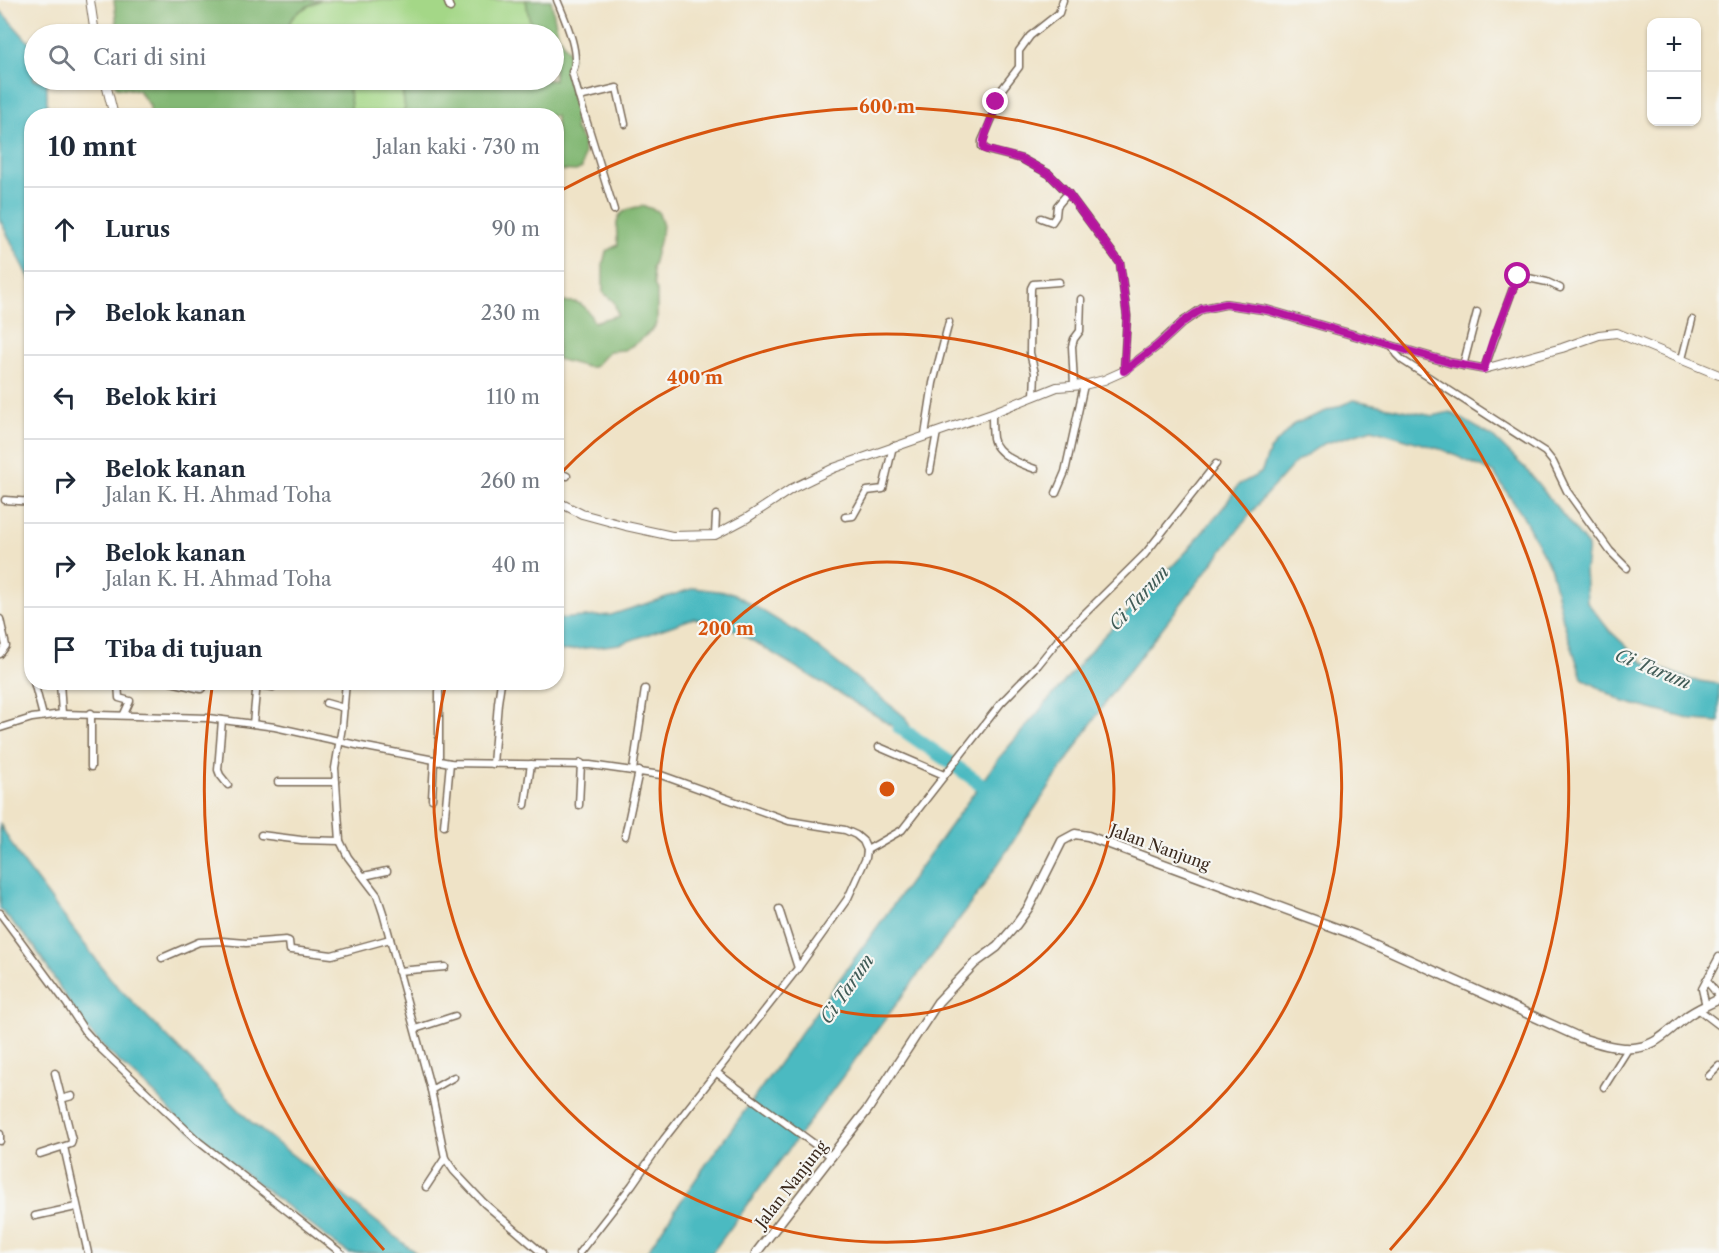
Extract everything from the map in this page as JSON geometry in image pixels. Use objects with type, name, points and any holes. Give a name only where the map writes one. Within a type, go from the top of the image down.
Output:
[{"type":"main road","name":"Jalan Nanjung","points":[[756,1253],[832,1157],[884,1086],[938,1002],[975,963],[1007,937],[1029,907],[1062,841],[1067,836],[1083,834],[1355,935],[1581,1038],[1629,1049]]},
{"type":"main road","points":[[1629,1049],[1652,1044],[1702,1007],[1719,998]]},
{"type":"street","points":[[90,0],[93,24]]},
{"type":"street","points":[[447,0],[450,8]]},
{"type":"street","points":[[557,0],[576,58],[576,67],[572,72],[614,210]]},
{"type":"street","points":[[1063,0],[1063,8],[1059,14],[1030,36],[1019,51],[1019,67],[996,97],[993,116],[982,145],[985,149],[1016,156],[1041,168],[1068,193],[1122,267],[1127,316],[1124,371]]},
{"type":"street","points":[[579,97],[617,88],[625,124]]},
{"type":"street","points":[[108,90],[112,108]]},
{"type":"street","points":[[1041,218],[1052,222],[1056,217],[1057,206],[1068,193]]},
{"type":"street","points":[[1484,369],[1517,277],[1547,282],[1560,288]]},
{"type":"street","points":[[1034,396],[1035,373],[1030,353],[1031,288],[1033,284],[1059,282]]},
{"type":"street","points":[[1074,385],[1072,346],[1080,331],[1081,299]]},
{"type":"street","points":[[564,505],[582,514],[672,536],[715,535],[789,490],[834,468],[992,413],[1057,387],[1084,385],[1104,380],[1124,371],[1202,309],[1226,304],[1267,310],[1463,366],[1484,369],[1497,367],[1612,333],[1620,334],[1719,375]]},
{"type":"street","points":[[1463,366],[1477,312]]},
{"type":"street","points":[[1682,359],[1692,320]]},
{"type":"street","points":[[925,435],[933,383],[949,322]]},
{"type":"street","points":[[1392,346],[1402,360],[1545,452],[1553,462],[1567,491],[1610,550],[1627,568]]},
{"type":"street","points":[[1056,493],[1065,472],[1084,385]]},
{"type":"street","points":[[992,413],[993,440],[997,448],[1035,469]]},
{"type":"street","points":[[930,471],[937,432]]},
{"type":"street","points":[[845,517],[853,516],[867,491],[884,489],[893,446]]},
{"type":"street","points":[[867,850],[902,830],[1000,703],[1038,665],[1059,639],[1145,554],[1216,464]]},
{"type":"street","points":[[5,500],[24,501]]},
{"type":"street","points":[[715,535],[716,515]]},
{"type":"street","points":[[0,619],[6,646],[0,654]]},
{"type":"street","points":[[625,836],[636,771],[645,689]]},
{"type":"street","points":[[36,690],[43,716]]},
{"type":"street","points":[[61,690],[63,714]]},
{"type":"street","points":[[118,690],[119,698],[130,701],[124,714]]},
{"type":"street","points":[[253,724],[256,690]]},
{"type":"street","points":[[345,690],[336,782],[340,841],[348,857],[377,895],[431,1090],[445,1158],[484,1203],[542,1253]]},
{"type":"street","points":[[432,799],[439,690]]},
{"type":"street","points":[[493,764],[500,690]]},
{"type":"street","points":[[326,703],[344,708]]},
{"type":"street","points":[[0,726],[43,716],[90,713],[222,720],[253,724],[450,763],[581,763],[676,779],[789,821],[845,830],[856,835],[867,850],[866,858],[848,898],[798,968],[664,1139],[632,1185],[579,1253]]},
{"type":"street","points":[[90,713],[91,767]]},
{"type":"street","points":[[222,720],[218,770],[228,785]]},
{"type":"street","points":[[879,747],[944,775]]},
{"type":"street","points":[[444,826],[450,763]]},
{"type":"street","points":[[579,805],[581,763]]},
{"type":"street","points":[[525,804],[531,764]]},
{"type":"street","points":[[278,782],[336,782]]},
{"type":"street","points":[[261,835],[301,840],[340,841]]},
{"type":"street","points":[[363,876],[387,871]]},
{"type":"street","points":[[779,909],[798,968]]},
{"type":"street","points":[[0,913],[84,1030],[100,1047],[198,1141],[340,1253]]},
{"type":"street","points":[[162,958],[200,942],[286,940],[289,941],[290,950],[332,956],[390,939]]},
{"type":"street","points":[[1719,957],[1706,980],[1702,994],[1702,1007],[1719,1025]]},
{"type":"street","points":[[398,971],[445,968]]},
{"type":"street","points":[[1706,980],[1719,998]]},
{"type":"street","points":[[415,1029],[455,1016]]},
{"type":"street","points":[[1604,1087],[1629,1049]]},
{"type":"street","points":[[1709,1076],[1719,1066]]},
{"type":"street","points":[[40,1154],[71,1144],[72,1140],[55,1073]]},
{"type":"street","points":[[717,1073],[832,1157]]},
{"type":"street","points":[[431,1090],[454,1077]]},
{"type":"street","points":[[61,1099],[72,1096]]},
{"type":"street","points":[[0,1134],[0,1141]]},
{"type":"street","points":[[64,1146],[88,1253]]},
{"type":"street","points":[[426,1187],[445,1158]]},
{"type":"street","points":[[35,1216],[76,1207]]},
{"type":"green space","points":[[114,0],[320,0],[298,12],[289,24],[117,24]]},
{"type":"green space","points":[[320,0],[526,0],[530,24],[290,24],[303,9]]},
{"type":"green space","points":[[526,0],[551,0],[556,24],[530,24]]},
{"type":"green space","points":[[564,44],[572,57],[568,67],[576,98],[575,129],[583,141],[582,168],[576,171],[564,170],[564,108],[405,108],[402,90],[564,90]]},
{"type":"green space","points":[[138,90],[348,90],[351,108],[150,108]]},
{"type":"green space","points":[[402,90],[405,108],[351,108],[349,91]]},
{"type":"green space","points":[[644,206],[658,211],[663,226],[652,269],[657,291],[657,321],[654,328],[637,343],[624,350],[609,351],[594,367],[564,361],[564,303],[576,302],[584,306],[594,322],[618,315],[614,302],[603,292],[603,264],[606,251],[618,245],[616,228],[619,216],[635,207]]},
{"type":"water","points":[[0,10],[24,37],[24,90],[47,90],[47,108],[24,108],[24,267],[0,220]]},
{"type":"water","name":"Ci Tarum","points":[[1354,400],[1433,416],[1450,412],[1492,436],[1526,469],[1588,546],[1585,570],[1587,602],[1609,630],[1643,662],[1692,680],[1719,684],[1719,722],[1693,720],[1624,702],[1582,678],[1563,620],[1551,569],[1522,515],[1494,473],[1443,450],[1372,429],[1323,444],[1295,463],[1262,499],[1109,697],[980,891],[712,1253],[646,1253],[702,1170],[999,758],[1100,640],[1186,552],[1226,504],[1238,485],[1261,473],[1270,450],[1294,424]]},
{"type":"water","points":[[694,588],[733,593],[802,635],[905,717],[915,736],[909,738],[733,629],[694,618],[620,644],[564,651],[564,618],[611,615]]},
{"type":"water","points":[[0,824],[19,857],[113,982],[252,1123],[416,1253],[349,1253],[335,1244],[183,1125],[155,1094],[107,1051],[83,1025],[34,946],[0,909]]},
{"type":"waterway","points":[[899,727],[994,793]]},
{"type":"route","points":[[996,102],[992,122],[982,141],[984,149],[1016,156],[1049,174],[1068,193],[1122,267],[1127,316],[1124,371],[1202,309],[1226,304],[1267,310],[1451,363],[1484,369],[1518,276]]}]
